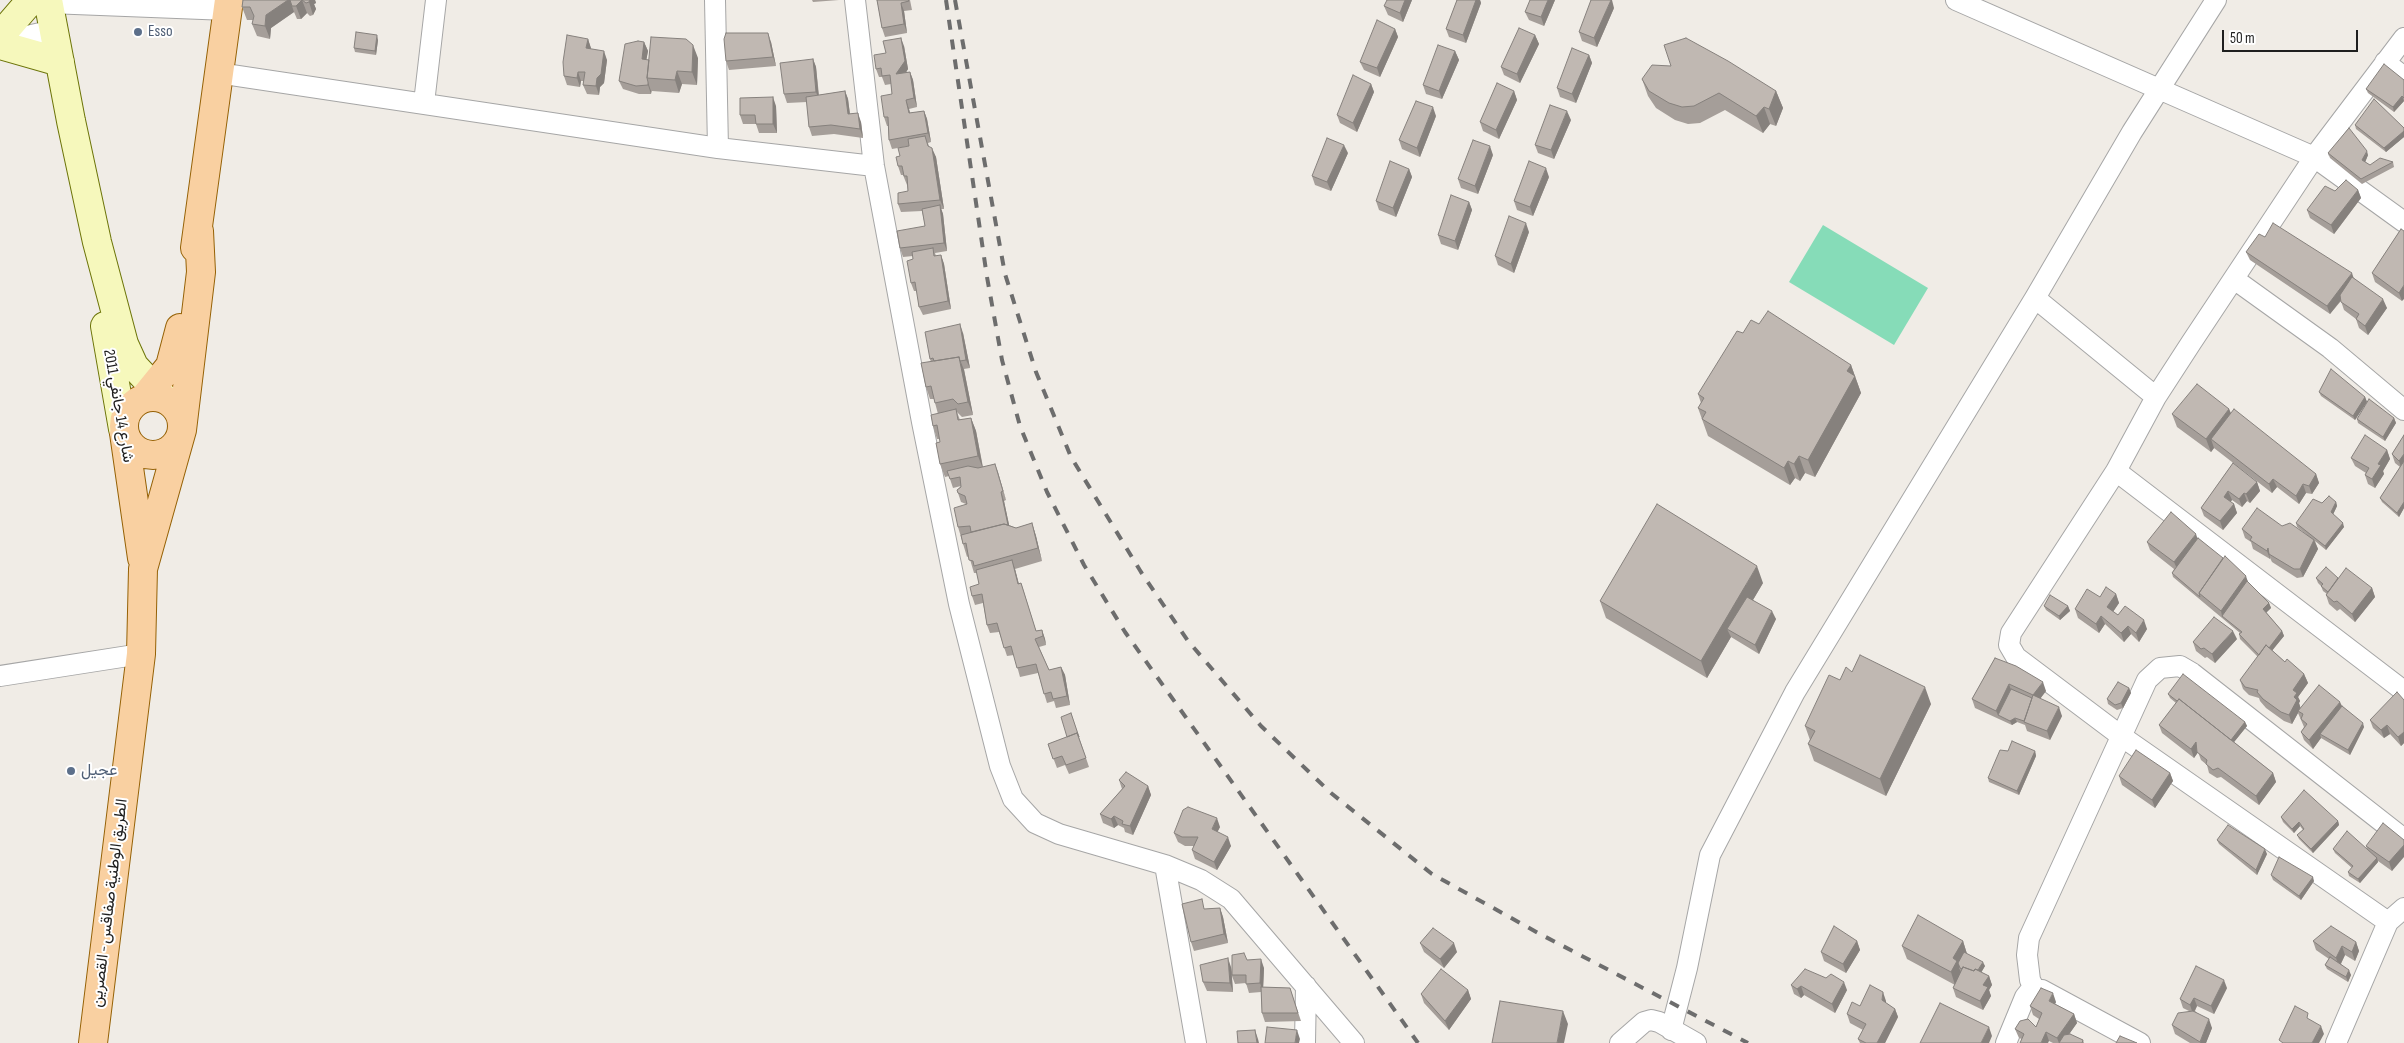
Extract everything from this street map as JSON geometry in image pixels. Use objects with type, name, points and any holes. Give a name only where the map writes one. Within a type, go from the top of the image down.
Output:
[{"type":"main road","name":"شارع 14 جانفي 2011","points":[[43,1],[54,30],[97,242],[124,344],[134,366],[154,395]]},
{"type":"main road","points":[[0,36],[43,1]]},
{"type":"main road","name":"الطريق الوطنية صفاقس - القصرين","points":[[154,395],[170,366],[178,341],[187,284],[199,231],[228,5]]},
{"type":"main road","points":[[0,43],[60,62]]},
{"type":"main road","name":"الطريق الوطنية صفاقس - القصرين","points":[[93,1043],[141,654],[143,569],[182,430],[201,272],[199,231]]},
{"type":"main road","name":"شارع 14 جانفي 2011","points":[[97,242],[105,331],[124,429],[143,569]]},
{"type":"main road","points":[[154,395],[172,404],[179,411],[182,420],[182,430],[174,447],[157,456],[139,452],[126,438],[124,429],[128,410],[154,395]]},
{"type":"street","points":[[424,103],[436,0]]},
{"type":"street","points":[[715,0],[718,148]]},
{"type":"street","points":[[855,0],[874,166],[959,604],[1000,766],[1013,799],[1035,823],[1059,834],[1164,865],[1201,880],[1232,899],[1354,1043]]},
{"type":"street","points":[[1956,0],[2314,157],[2404,222]]},
{"type":"street","points":[[1671,1030],[1687,968],[1710,856],[1795,692],[2035,298],[2132,132],[2216,0]]},
{"type":"street","points":[[43,1],[228,5]]},
{"type":"street","points":[[0,43],[54,30]]},
{"type":"street","points":[[2388,922],[2121,736],[2016,657],[2009,645],[2011,633],[2116,471],[2156,397],[2314,157],[2404,38]]},
{"type":"street","points":[[2385,62],[2404,77]]},
{"type":"street","points":[[218,73],[718,148],[874,166]]},
{"type":"street","points":[[2234,279],[2330,348],[2404,410]]},
{"type":"street","points":[[2035,298],[2156,397]]},
{"type":"street","points":[[2116,471],[2404,691]]},
{"type":"street","points":[[0,676],[141,654]]},
{"type":"street","points":[[2035,990],[2030,980],[2027,955],[2029,938],[2147,680],[2160,668],[2180,666],[2192,673],[2404,839]]},
{"type":"street","points":[[1164,865],[1196,1043]]},
{"type":"street","points":[[2336,1043],[2388,922],[2404,908]]},
{"type":"street","points":[[1305,1043],[1306,986]]},
{"type":"street","points":[[2006,1043],[2025,997],[2029,992],[2035,990],[2042,990],[2114,1037],[2140,1043]]},
{"type":"street","points":[[1620,1043],[1644,1022],[1651,1020],[1660,1022],[1696,1043]]},
{"type":"green space","points":[[1823,225],[1928,288],[1894,345],[1789,282]]},
{"type":"building","points":[[243,0],[288,0],[266,15],[265,26],[252,24],[254,16],[250,7],[242,7]]},
{"type":"building","points":[[290,0],[302,0],[296,6],[292,6]]},
{"type":"building","points":[[877,0],[908,0],[901,3],[904,24],[882,28]]},
{"type":"building","points":[[1387,0],[1405,0],[1400,13],[1384,6]]},
{"type":"building","points":[[1457,0],[1476,0],[1463,35],[1446,29]]},
{"type":"building","points":[[1530,0],[1548,0],[1541,17],[1525,12]]},
{"type":"building","points":[[1591,0],[1611,0],[1594,38],[1579,32]]},
{"type":"building","points":[[1377,20],[1395,29],[1377,68],[1360,62]]},
{"type":"building","points":[[1519,28],[1535,35],[1517,74],[1501,67]]},
{"type":"building","points":[[356,32],[377,35],[375,51],[354,48]]},
{"type":"building","points":[[726,33],[768,33],[773,57],[726,61],[724,39]]},
{"type":"building","points":[[567,35],[588,39],[586,48],[604,51],[601,74],[597,78],[596,86],[583,85],[585,72],[578,72],[577,78],[564,76],[563,62]]},
{"type":"building","points":[[651,37],[686,39],[693,45],[692,72],[677,71],[675,80],[647,78]]},
{"type":"building","points":[[901,38],[905,61],[896,74],[910,72],[914,98],[906,100],[909,113],[924,111],[928,133],[889,140],[888,117],[884,117],[881,96],[892,94],[890,75],[882,76],[881,68],[876,69],[874,55],[886,53],[883,41]]},
{"type":"building","points":[[1686,38],[1776,91],[1769,109],[1764,107],[1756,116],[1719,93],[1694,106],[1682,107],[1669,103],[1649,91],[1642,79],[1652,65],[1671,66],[1664,45]]},
{"type":"building","points":[[638,41],[644,42],[642,59],[649,60],[648,85],[636,86],[619,81],[625,44]]},
{"type":"building","points":[[1438,45],[1455,51],[1439,91],[1423,85]]},
{"type":"building","points":[[1572,48],[1589,55],[1572,94],[1557,88]]},
{"type":"building","points":[[813,59],[816,92],[784,94],[780,63]]},
{"type":"building","points":[[2384,64],[2404,80],[2404,98],[2402,96],[2393,107],[2366,89]]},
{"type":"building","points":[[1353,75],[1371,84],[1353,123],[1337,115]]},
{"type":"building","points":[[1497,83],[1514,91],[1496,130],[1480,122]]},
{"type":"building","points":[[845,91],[848,114],[858,113],[860,129],[831,125],[809,127],[806,97]]},
{"type":"building","points":[[773,97],[773,124],[756,124],[755,115],[740,115],[740,98]]},
{"type":"building","points":[[2374,99],[2404,128],[2404,131],[2384,148],[2355,125]]},
{"type":"building","points":[[1416,101],[1433,107],[1417,148],[1399,140]]},
{"type":"building","points":[[1550,105],[1567,111],[1551,150],[1535,145]]},
{"type":"building","points":[[2349,128],[2367,151],[2362,160],[2370,165],[2380,158],[2393,162],[2361,179],[2328,153]]},
{"type":"building","points":[[925,136],[928,146],[932,148],[940,200],[898,204],[898,193],[908,191],[907,176],[904,176],[902,166],[898,166],[896,157],[900,156],[898,148],[909,146],[908,139]]},
{"type":"building","points":[[1327,138],[1344,145],[1327,182],[1312,176]]},
{"type":"building","points":[[1473,140],[1490,146],[1475,186],[1458,179]]},
{"type":"building","points":[[1390,161],[1409,169],[1393,208],[1376,201]]},
{"type":"building","points":[[1529,161],[1546,168],[1530,207],[1514,201]]},
{"type":"building","points":[[2346,180],[2358,190],[2331,225],[2307,210],[2325,186],[2335,191]]},
{"type":"building","points":[[1451,195],[1469,202],[1455,241],[1438,235]]},
{"type":"building","points":[[940,205],[944,243],[900,248],[897,231],[925,226],[922,209]]},
{"type":"building","points":[[1509,216],[1526,223],[1511,264],[1495,256]]},
{"type":"building","points":[[2273,223],[2352,273],[2327,306],[2246,252],[2259,234],[2265,237]]},
{"type":"building","points":[[2401,229],[2404,231],[2404,285],[2399,293],[2372,273]]},
{"type":"building","points":[[933,248],[934,256],[941,255],[948,301],[919,307],[915,282],[911,283],[907,261],[913,259],[912,252]]},
{"type":"building","points":[[2352,277],[2383,299],[2365,326],[2356,319],[2359,314],[2341,302],[2340,295]]},
{"type":"building","points":[[1768,311],[1851,365],[1847,371],[1855,376],[1808,460],[1799,456],[1794,464],[1788,461],[1784,468],[1702,419],[1706,412],[1698,408],[1704,398],[1698,394],[1737,331],[1743,333],[1751,320],[1759,324]]},
{"type":"building","points":[[960,324],[966,360],[960,361],[959,357],[934,361],[933,358],[930,359],[925,332]]},
{"type":"building","points":[[959,357],[968,402],[958,404],[953,399],[935,403],[931,386],[926,387],[921,363]]},
{"type":"building","points":[[2331,369],[2365,397],[2353,416],[2319,392]]},
{"type":"building","points":[[2197,384],[2229,409],[2206,439],[2172,414]]},
{"type":"building","points":[[2369,399],[2394,418],[2383,437],[2357,419]]},
{"type":"building","points":[[956,409],[958,420],[971,418],[978,456],[940,464],[936,443],[940,442],[937,425],[933,426],[931,415]]},
{"type":"building","points":[[2234,409],[2316,474],[2309,486],[2303,484],[2296,496],[2273,479],[2269,484],[2211,439]]},
{"type":"building","points":[[2365,435],[2387,450],[2378,464],[2381,465],[2372,479],[2365,475],[2369,468],[2351,458]]},
{"type":"building","points":[[2404,435],[2404,454],[2399,461],[2392,454]]},
{"type":"building","points":[[2404,461],[2404,502],[2397,513],[2380,498]]},
{"type":"building","points":[[2233,463],[2257,482],[2239,499],[2228,491],[2224,497],[2234,504],[2220,521],[2201,508]]},
{"type":"building","points":[[995,464],[1003,491],[1001,492],[1008,525],[1004,524],[971,532],[970,526],[958,527],[954,508],[967,504],[965,496],[958,493],[957,490],[961,487],[960,477],[950,479],[947,471],[968,466],[978,468]]},
{"type":"building","points":[[2329,496],[2336,502],[2331,512],[2343,523],[2325,546],[2296,523],[2313,499],[2322,503]]},
{"type":"building","points":[[1657,504],[1757,566],[1701,661],[1600,601]]},
{"type":"building","points":[[2257,508],[2282,526],[2290,523],[2314,540],[2300,569],[2294,569],[2269,554],[2268,548],[2267,551],[2250,540],[2252,537],[2242,529]]},
{"type":"building","points":[[2171,512],[2196,534],[2174,562],[2147,542]]},
{"type":"building","points":[[1032,523],[1038,548],[974,566],[973,561],[969,560],[966,543],[963,544],[961,535],[1004,524],[1016,528]]},
{"type":"building","points":[[2198,538],[2223,558],[2199,593],[2200,597],[2172,573]]},
{"type":"building","points":[[2225,556],[2246,576],[2221,611],[2199,593]]},
{"type":"building","points":[[1012,560],[1018,584],[1021,583],[1036,631],[1042,630],[1043,636],[1035,639],[1049,670],[1061,667],[1067,696],[1053,699],[1051,692],[1044,694],[1036,664],[1017,668],[1011,646],[1004,648],[997,623],[987,625],[982,594],[972,596],[970,587],[979,584],[976,570]]},
{"type":"building","points":[[2326,567],[2338,578],[2328,592],[2316,578]]},
{"type":"building","points":[[2346,568],[2372,588],[2352,614],[2337,601],[2334,602],[2326,595]]},
{"type":"building","points":[[2247,581],[2269,603],[2263,609],[2282,631],[2269,648],[2266,645],[2259,655],[2239,634],[2242,632],[2222,616]]},
{"type":"building","points":[[2106,587],[2116,594],[2107,607],[2118,615],[2125,606],[2144,620],[2136,633],[2128,626],[2121,633],[2101,616],[2096,624],[2075,609],[2087,589],[2100,597]]},
{"type":"building","points":[[2050,595],[2068,606],[2059,616],[2044,606]]},
{"type":"building","points":[[1747,597],[1772,611],[1755,645],[1727,629]]},
{"type":"building","points":[[2214,617],[2233,631],[2212,654],[2204,648],[2201,649],[2193,642]]},
{"type":"building","points":[[2266,645],[2285,662],[2287,659],[2304,674],[2293,690],[2297,693],[2294,697],[2297,700],[2289,715],[2281,712],[2263,699],[2257,692],[2258,690],[2245,687],[2240,680]]},
{"type":"building","points":[[1860,655],[1925,687],[1880,779],[1808,744],[1815,731],[1805,726],[1829,675],[1840,680],[1846,667],[1852,672]]},
{"type":"building","points":[[1995,658],[2016,666],[2043,682],[2033,695],[2009,684],[1996,711],[1972,699]]},
{"type":"building","points":[[2183,674],[2245,722],[2231,740],[2179,699],[2177,701],[2168,694]]},
{"type":"building","points":[[2118,682],[2129,688],[2121,703],[2115,705],[2107,699]]},
{"type":"building","points":[[2319,685],[2340,702],[2309,740],[2301,732],[2307,724],[2301,719],[2303,714],[2298,711]]},
{"type":"building","points":[[2011,689],[2032,698],[2024,721],[2015,718],[2010,721],[1998,715]]},
{"type":"building","points":[[2397,692],[2404,700],[2404,732],[2398,737],[2387,725],[2381,730],[2370,720]]},
{"type":"building","points":[[2033,695],[2059,707],[2047,731],[2024,722]]},
{"type":"building","points":[[2179,699],[2273,773],[2256,796],[2218,768],[2213,770],[2206,764],[2207,760],[2197,752],[2196,742],[2191,749],[2159,725]]},
{"type":"building","points":[[2342,706],[2363,723],[2348,750],[2320,734]]},
{"type":"building","points":[[1071,713],[1079,737],[1077,733],[1067,737],[1061,717]]},
{"type":"building","points":[[1077,733],[1086,758],[1066,765],[1062,756],[1053,759],[1048,744]]},
{"type":"building","points":[[2012,741],[2035,751],[2017,791],[1988,778],[2000,750],[2008,751]]},
{"type":"building","points":[[2136,750],[2170,773],[2152,800],[2119,776]]},
{"type":"building","points":[[1126,772],[1148,786],[1130,826],[1122,824],[1123,821],[1114,816],[1111,819],[1100,814],[1125,786],[1119,780]]},
{"type":"building","points":[[2304,790],[2338,821],[2311,849],[2297,835],[2304,829],[2299,822],[2292,829],[2281,817]]},
{"type":"building","points":[[1188,807],[1217,818],[1212,829],[1228,837],[1214,862],[1192,850],[1198,837],[1182,837],[1174,833],[1183,810]]},
{"type":"building","points":[[2383,823],[2404,840],[2404,845],[2389,862],[2366,846]]},
{"type":"building","points":[[2228,825],[2265,849],[2256,870],[2217,840]]},
{"type":"building","points":[[2347,831],[2377,858],[2358,879],[2348,872],[2353,866],[2333,849]]},
{"type":"building","points":[[2279,857],[2313,877],[2299,896],[2271,875]]},
{"type":"building","points":[[1202,899],[1204,909],[1220,908],[1224,934],[1191,942],[1182,904]]},
{"type":"building","points":[[1918,915],[1963,941],[1953,958],[1957,961],[1951,972],[1902,946]]},
{"type":"building","points":[[1834,926],[1857,941],[1843,964],[1821,952]]},
{"type":"building","points":[[2331,926],[2356,942],[2352,952],[2342,946],[2336,958],[2313,941]]},
{"type":"building","points":[[1433,928],[1454,943],[1440,959],[1420,943]]},
{"type":"building","points":[[1964,952],[1983,962],[1978,970],[1960,968],[1958,963]]},
{"type":"building","points":[[1244,953],[1247,960],[1261,959],[1260,983],[1246,984],[1246,975],[1232,975],[1232,955]]},
{"type":"building","points":[[2330,957],[2349,970],[2346,977],[2325,965]]},
{"type":"building","points":[[1228,958],[1230,983],[1203,982],[1200,965]]},
{"type":"building","points":[[2196,966],[2224,980],[2211,1006],[2194,998],[2190,1005],[2180,999]]},
{"type":"building","points":[[1963,967],[1974,971],[1975,969],[1989,976],[1983,985],[1988,987],[1980,1001],[1953,988]]},
{"type":"building","points":[[1441,969],[1468,990],[1445,1021],[1421,994]]},
{"type":"building","points":[[1805,969],[1826,978],[1831,974],[1844,982],[1832,1004],[1801,986],[1797,989],[1791,985]]},
{"type":"building","points":[[1870,985],[1883,992],[1882,1000],[1895,1009],[1877,1043],[1866,1043],[1858,1039],[1866,1024],[1847,1014],[1852,1002],[1860,1006]]},
{"type":"building","points":[[1261,987],[1290,988],[1298,1013],[1262,1013]]},
{"type":"building","points":[[2041,988],[2053,993],[2049,1001],[2074,1014],[2057,1038],[2046,1032],[2041,1043],[2020,1043],[2024,1034],[2015,1029],[2020,1021],[2028,1019],[2036,1027],[2042,1013],[2030,1006]]},
{"type":"building","points":[[1500,1001],[1563,1011],[1557,1043],[1492,1043]]},
{"type":"building","points":[[1940,1003],[1989,1027],[1981,1043],[1920,1043]]},
{"type":"building","points":[[2295,1006],[2308,1013],[2307,1018],[2321,1026],[2312,1043],[2283,1043],[2279,1040]]},
{"type":"building","points":[[2193,1011],[2209,1019],[2200,1042],[2172,1025],[2178,1013]]},
{"type":"building","points":[[1267,1027],[1297,1030],[1295,1043],[1265,1043]]},
{"type":"building","points":[[1255,1030],[1257,1043],[1238,1043],[1237,1031]]},
{"type":"building","points":[[2070,1034],[2083,1040],[2082,1043],[2059,1043],[2064,1035]]},
{"type":"building","points":[[2120,1036],[2137,1043],[2116,1043]]},
{"type":"railway","points":[[946,0],[987,277],[1002,360],[1020,426],[1047,492],[1084,565],[1125,632],[1418,1043]]},
{"type":"railway","points":[[955,0],[1005,274],[1036,372],[1071,457],[1141,572],[1188,641],[1261,726],[1331,793],[1432,874],[1540,934],[1748,1043]]},
{"type":"place","name":"Esso","points":[[138,32]]},
{"type":"place","name":"عجيل","points":[[71,771]]}]
